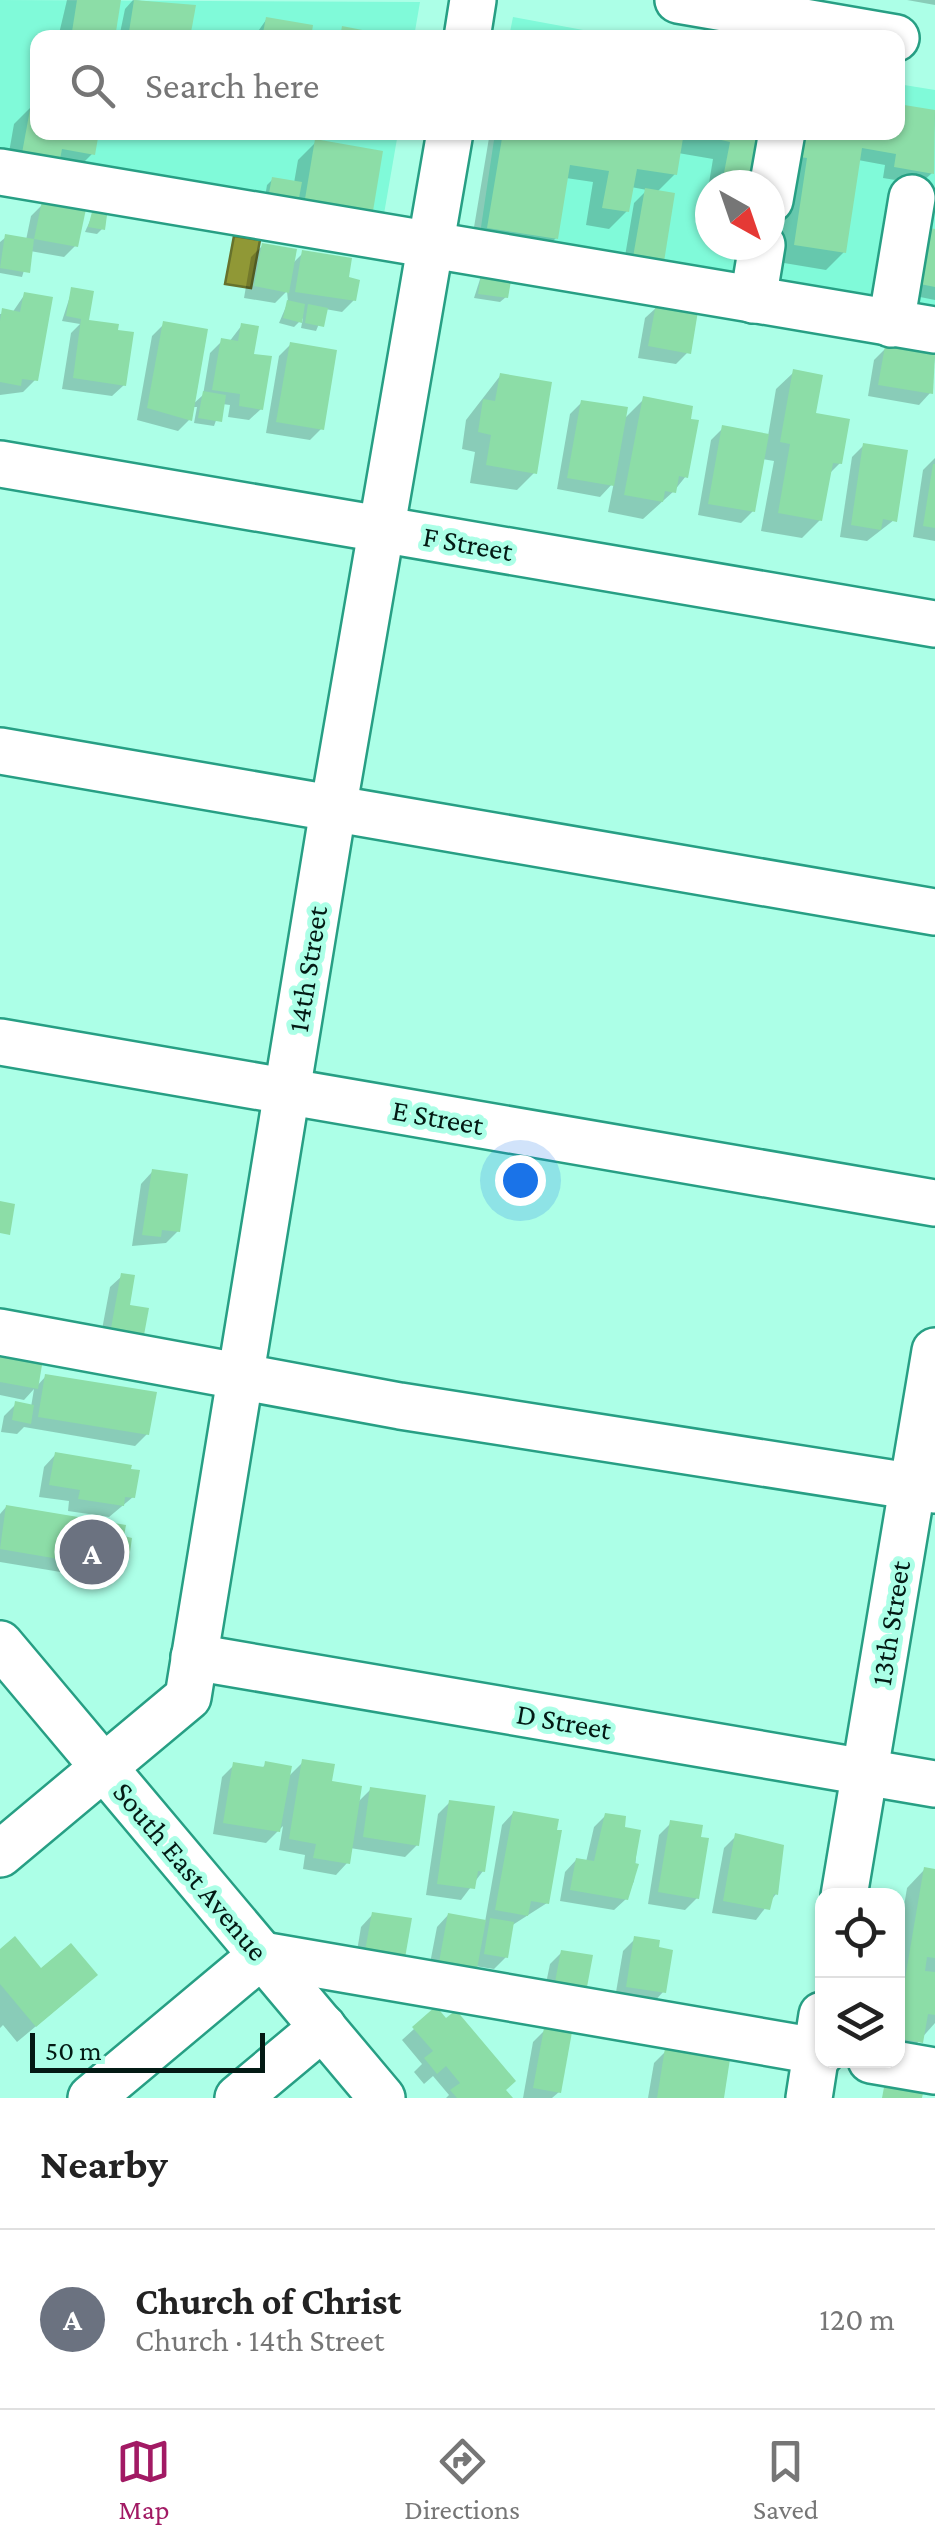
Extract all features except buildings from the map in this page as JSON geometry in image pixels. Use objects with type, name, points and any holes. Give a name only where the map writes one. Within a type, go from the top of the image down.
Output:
[{"type":"street","points":[[468,30],[474,0]]},
{"type":"street","points":[[678,0],[800,29]]},
{"type":"street","points":[[905,39],[935,44]]},
{"type":"street","name":"14th Street","points":[[0,1854],[188,1697],[333,810],[449,140]]},
{"type":"street","points":[[775,170],[781,140]]},
{"type":"street","points":[[0,172],[935,330]]},
{"type":"street","points":[[891,324],[912,198]]},
{"type":"street","points":[[752,300],[759,260]]},
{"type":"street","name":"F Street","points":[[0,464],[935,624]]},
{"type":"street","points":[[0,751],[935,912]]},
{"type":"street","name":"E Street","points":[[0,1042],[935,1202]]},
{"type":"street","points":[[0,1332],[400,1406],[923,1488]]},
{"type":"street","name":"13th Street","points":[[845,1888],[923,1488],[935,1351]]},
{"type":"street","name":"South East Avenue","points":[[0,1644],[382,2098]]},
{"type":"street","name":"D Street","points":[[194,1657],[935,1784]]},
{"type":"street","points":[[91,2098],[262,1955],[815,2039]]},
{"type":"street","points":[[238,2098],[323,2027]]},
{"type":"street","points":[[809,2098],[815,2066]]},
{"type":"street","points":[[905,2066],[935,2071]]},
{"type":"shaded area","points":[[0,0],[420,2],[415,30],[30,30],[30,140],[397,140],[380,237],[0,172]]},
{"type":"shaded area","points":[[513,17],[583,30],[510,30]]},
{"type":"shaded area","points":[[905,85],[935,90],[935,330],[477,254],[494,140],[905,140]]},
{"type":"shaded area","points":[[234,236],[260,240],[251,288],[225,284]]},
{"type":"place","name":"Church of Christ","points":[[92,1552]]}]
